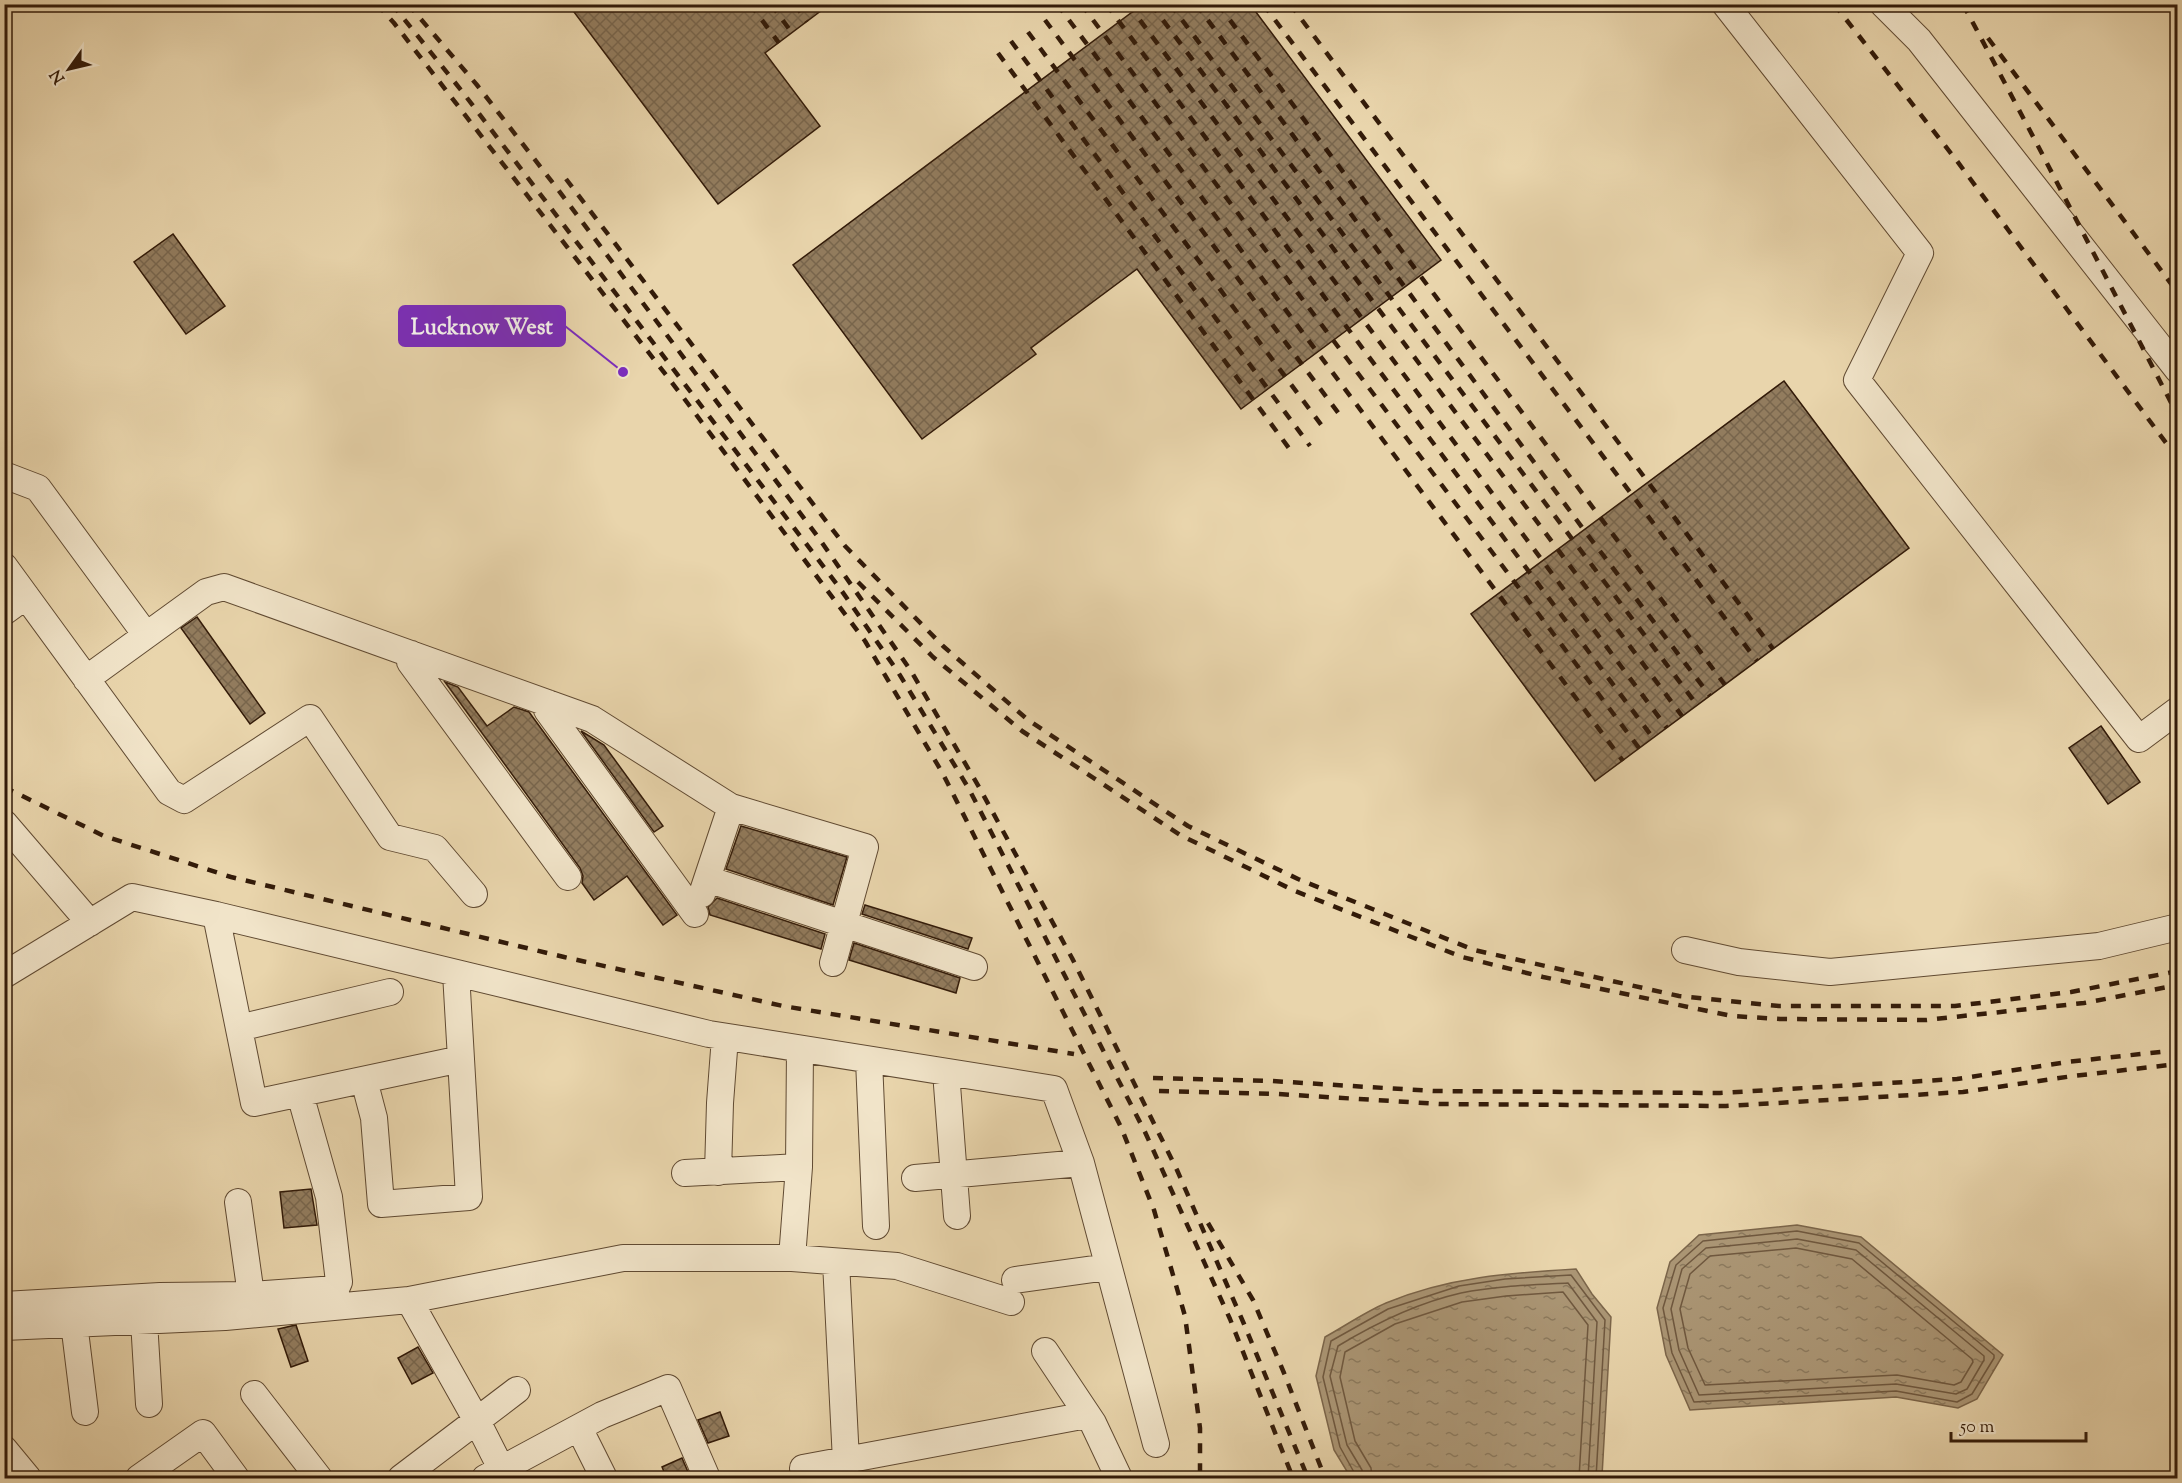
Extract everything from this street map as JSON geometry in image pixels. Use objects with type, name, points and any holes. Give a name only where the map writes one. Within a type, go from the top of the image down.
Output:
[{"type":"street","points":[[1725,4],[1920,253],[1857,380],[2139,739],[2178,710]]},
{"type":"street","points":[[1883,4],[1919,40],[2178,370]]},
{"type":"street","points":[[4,475],[38,488],[146,635]]},
{"type":"street","points":[[4,566],[169,792],[184,800],[310,718],[390,837],[435,848],[474,894]]},
{"type":"street","points":[[86,679],[206,591],[224,587],[592,719],[731,807],[865,847],[833,963]]},
{"type":"street","points":[[4,612],[26,596]]},
{"type":"street","points":[[411,654],[410,662],[568,877]]},
{"type":"street","points":[[548,703],[547,710],[695,914],[731,807]]},
{"type":"street","points":[[4,823],[90,923]]},
{"type":"street","points":[[707,879],[974,967]]},
{"type":"street","points":[[4,975],[132,897],[216,915],[724,1037],[1054,1089],[1081,1163],[1156,1444]]},
{"type":"street","points":[[216,915],[254,1103],[461,1059]]},
{"type":"street","points":[[1685,950],[1739,962],[1830,972],[2099,946],[2178,927]]},
{"type":"street","points":[[364,1080],[374,1118],[381,1204],[469,1197],[456,973]]},
{"type":"street","points":[[239,1028],[390,992]]},
{"type":"street","points":[[718,1172],[724,1037]]},
{"type":"street","points":[[792,1258],[799,1167],[800,1049]]},
{"type":"street","points":[[869,1060],[876,1226]]},
{"type":"street","points":[[946,1072],[957,1216]]},
{"type":"street","points":[[4,1305],[160,1296],[251,1295],[336,1289],[339,1282],[329,1197],[300,1094]]},
{"type":"street","points":[[915,1178],[1081,1163]]},
{"type":"street","points":[[685,1173],[799,1167]]},
{"type":"street","points":[[238,1202],[251,1295]]},
{"type":"street","points":[[4,1327],[225,1317],[409,1300],[623,1258],[792,1258],[897,1266],[1013,1291],[1108,1267]]},
{"type":"street","points":[[836,1262],[846,1461]]},
{"type":"street","points":[[409,1300],[477,1421],[498,1475],[602,1415],[668,1388],[707,1479]]},
{"type":"street","points":[[144,1320],[149,1404]]},
{"type":"street","points":[[74,1323],[85,1412]]},
{"type":"street","points":[[1045,1351],[1087,1415],[1119,1479]]},
{"type":"street","points":[[401,1479],[517,1390]]},
{"type":"street","points":[[254,1395],[319,1479]]},
{"type":"street","points":[[804,1479],[803,1468],[1087,1415]]},
{"type":"street","points":[[579,1428],[604,1479]]},
{"type":"street","points":[[139,1479],[203,1433],[236,1479]]},
{"type":"street","points":[[4,1449],[28,1479]]},
{"type":"water","points":[[1797,1225],[1861,1237],[2003,1355],[1977,1399],[1958,1408],[1896,1397],[1690,1410],[1666,1355],[1657,1308],[1670,1262],[1699,1235]]},
{"type":"water","points":[[1576,1269],[1592,1294],[1611,1317],[1602,1476],[1600,1478],[1351,1478],[1334,1450],[1316,1376],[1325,1337],[1378,1307],[1433,1287],[1503,1275]]},
{"type":"building","points":[[568,4],[830,4],[765,53],[820,126],[718,204]]},
{"type":"building","points":[[1143,4],[1250,4],[1441,260],[1241,409],[1137,269],[1031,348],[1036,354],[922,439],[793,265]]},
{"type":"building","points":[[173,234],[225,306],[186,334],[134,262]]},
{"type":"building","points":[[1784,381],[1909,548],[1595,781],[1471,614]]},
{"type":"building","points":[[197,617],[265,713],[250,724],[181,628]]},
{"type":"building","points":[[445,682],[458,687],[487,726],[514,707],[529,712],[677,915],[663,925],[627,876],[594,900],[582,883],[583,876],[580,868]]},
{"type":"building","points":[[2101,726],[2140,782],[2108,804],[2069,748]]},
{"type":"building","points":[[581,731],[604,745],[663,826],[654,832]]},
{"type":"building","points":[[741,826],[847,857],[833,905],[726,869]]},
{"type":"building","points":[[717,898],[825,934],[821,949],[710,915],[708,907]]},
{"type":"building","points":[[865,905],[972,938],[968,949],[862,914]]},
{"type":"building","points":[[854,943],[960,978],[956,993],[849,960]]},
{"type":"building","points":[[311,1189],[317,1225],[284,1228],[280,1192]]},
{"type":"building","points":[[296,1325],[308,1361],[291,1367],[278,1329]]},
{"type":"building","points":[[418,1347],[433,1373],[412,1384],[398,1358]]},
{"type":"building","points":[[720,1412],[729,1436],[708,1443],[698,1420]]},
{"type":"building","points":[[682,1458],[691,1479],[667,1479],[662,1467]]},
{"type":"railway","points":[[377,4],[683,397],[865,641],[943,774],[1121,1127],[1154,1210],[1185,1316],[1200,1428],[1200,1478]]},
{"type":"railway","points":[[392,4],[461,90],[839,587],[898,672],[969,789],[1145,1132],[1230,1319],[1293,1478]]},
{"type":"railway","points":[[408,4],[477,85],[556,187],[818,537],[911,671],[979,787],[1072,958],[1177,1170],[1308,1478]]},
{"type":"railway","points":[[750,4],[779,43]]},
{"type":"railway","points":[[771,4],[792,33]]},
{"type":"railway","points":[[795,4],[807,22]]},
{"type":"railway","points":[[817,4],[822,11]]},
{"type":"railway","points":[[1057,4],[1623,761]]},
{"type":"railway","points":[[1081,4],[1639,748]]},
{"type":"railway","points":[[1106,4],[1653,738]]},
{"type":"railway","points":[[1128,4],[1667,728]]},
{"type":"railway","points":[[1151,4],[1682,716]]},
{"type":"railway","points":[[1170,4],[1697,705]]},
{"type":"railway","points":[[1196,4],[1584,530],[1710,696]]},
{"type":"railway","points":[[1218,4],[1725,685]]},
{"type":"railway","points":[[1263,4],[1757,661]]},
{"type":"railway","points":[[1290,4],[1773,649]]},
{"type":"railway","points":[[1834,4],[1957,161],[2178,459]]},
{"type":"railway","points":[[1963,4],[2178,416]]},
{"type":"railway","points":[[1045,20],[1342,418]]},
{"type":"railway","points":[[1028,32],[1325,430]]},
{"type":"railway","points":[[1988,38],[2178,293]]},
{"type":"railway","points":[[1011,41],[1310,446]]},
{"type":"railway","points":[[998,53],[1294,455]]},
{"type":"railway","points":[[566,179],[845,546],[943,646],[1028,720],[1188,826],[1298,879],[1474,950],[1679,996],[1779,1006],[1955,1006],[2071,992],[2178,971]]},
{"type":"railway","points":[[858,582],[933,657],[1022,731],[1180,835],[1295,891],[1462,957],[1543,977],[1732,1016],[1780,1019],[1926,1020],[2084,1003],[2178,985]]},
{"type":"railway","points":[[4,787],[104,836],[231,877],[564,957],[783,1006],[1074,1054]]},
{"type":"railway","points":[[1153,1078],[1272,1081],[1433,1091],[1720,1093],[1957,1079],[2067,1062],[2178,1050]]},
{"type":"railway","points":[[1159,1091],[1278,1094],[1440,1104],[1726,1106],[1963,1092],[2178,1064]]},
{"type":"railway","points":[[1208,1223],[1253,1300],[1325,1478]]},
{"type":"place","name":"Lucknow West","points":[[623,372]]}]
